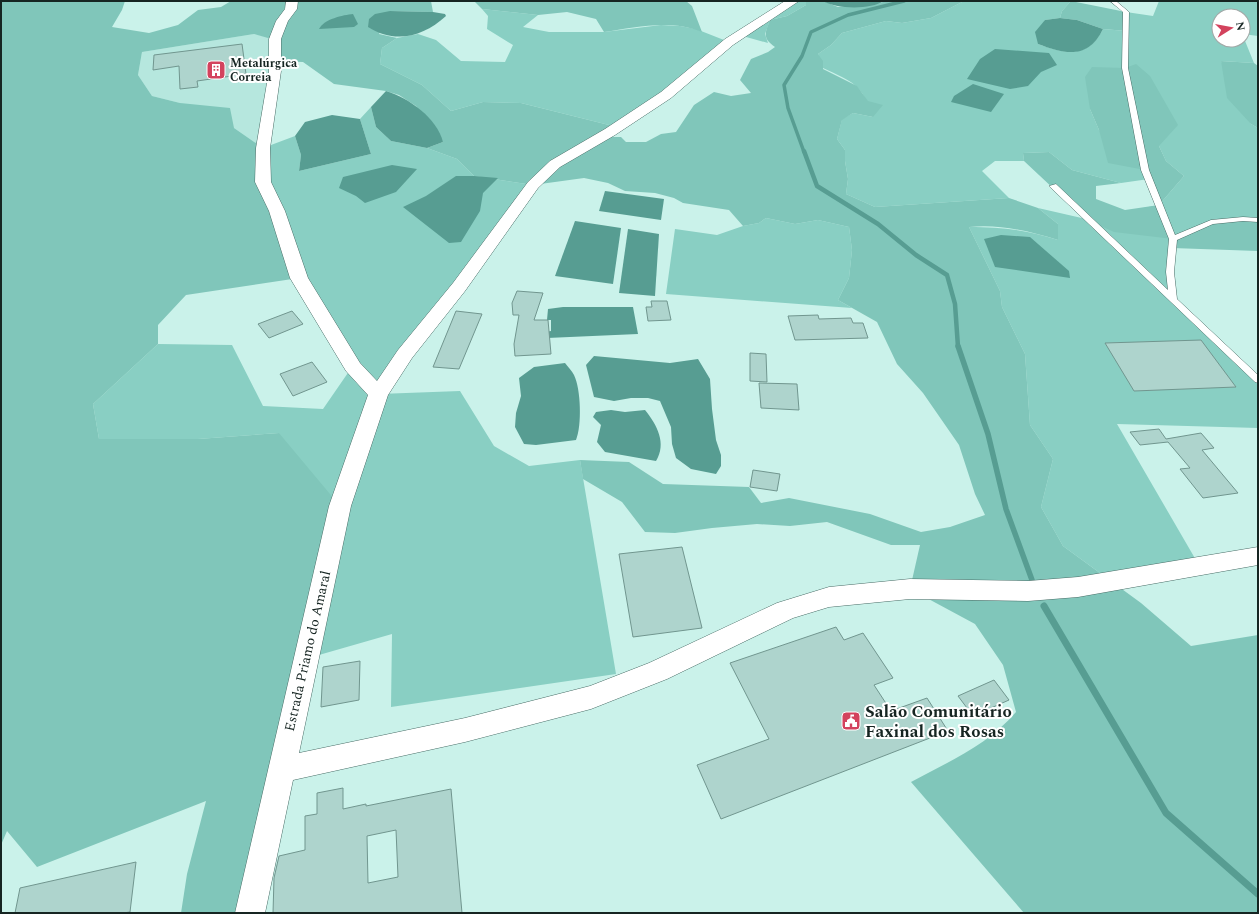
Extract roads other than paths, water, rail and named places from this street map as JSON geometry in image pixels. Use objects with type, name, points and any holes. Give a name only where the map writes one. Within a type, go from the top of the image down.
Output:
[{"type":"street","points":[[292,1],[291,9],[282,20],[275,39],[275,71],[263,148],[263,182],[276,211],[299,278],[353,367],[378,394]]},
{"type":"street","name":"Estrada Priamo do Amaral","points":[[250,913],[340,506],[378,394],[405,354],[459,287],[533,185],[555,164],[610,132],[666,95],[729,42],[793,1]]},
{"type":"street","points":[[281,770],[485,726],[591,697],[658,671],[786,610],[829,597],[910,589],[1028,591],[1078,587],[1258,556]]},
{"type":"lane","points":[[1113,1],[1126,12],[1125,68],[1145,170],[1173,239],[1170,272],[1173,301]]},
{"type":"lane","points":[[1053,186],[1258,380]]},
{"type":"lane","points":[[1173,239],[1211,222],[1243,219],[1258,220]]},
{"type":"waterway","points":[[804,152],[788,108],[784,85],[802,56],[811,32],[848,15],[904,1]]},
{"type":"waterway","points":[[804,151],[817,186],[878,224],[916,255],[947,275],[955,304],[958,347]]},
{"type":"waterway","points":[[958,346],[988,434],[1006,509],[1032,580]]},
{"type":"waterway","points":[[1044,606],[1166,813],[1258,894]]},
{"type":"place","name":"Metalúrgica Correia","points":[[216,70]]},
{"type":"place","name":"Salão Comunitário Faxinal dos Rosas","points":[[851,721]]}]
